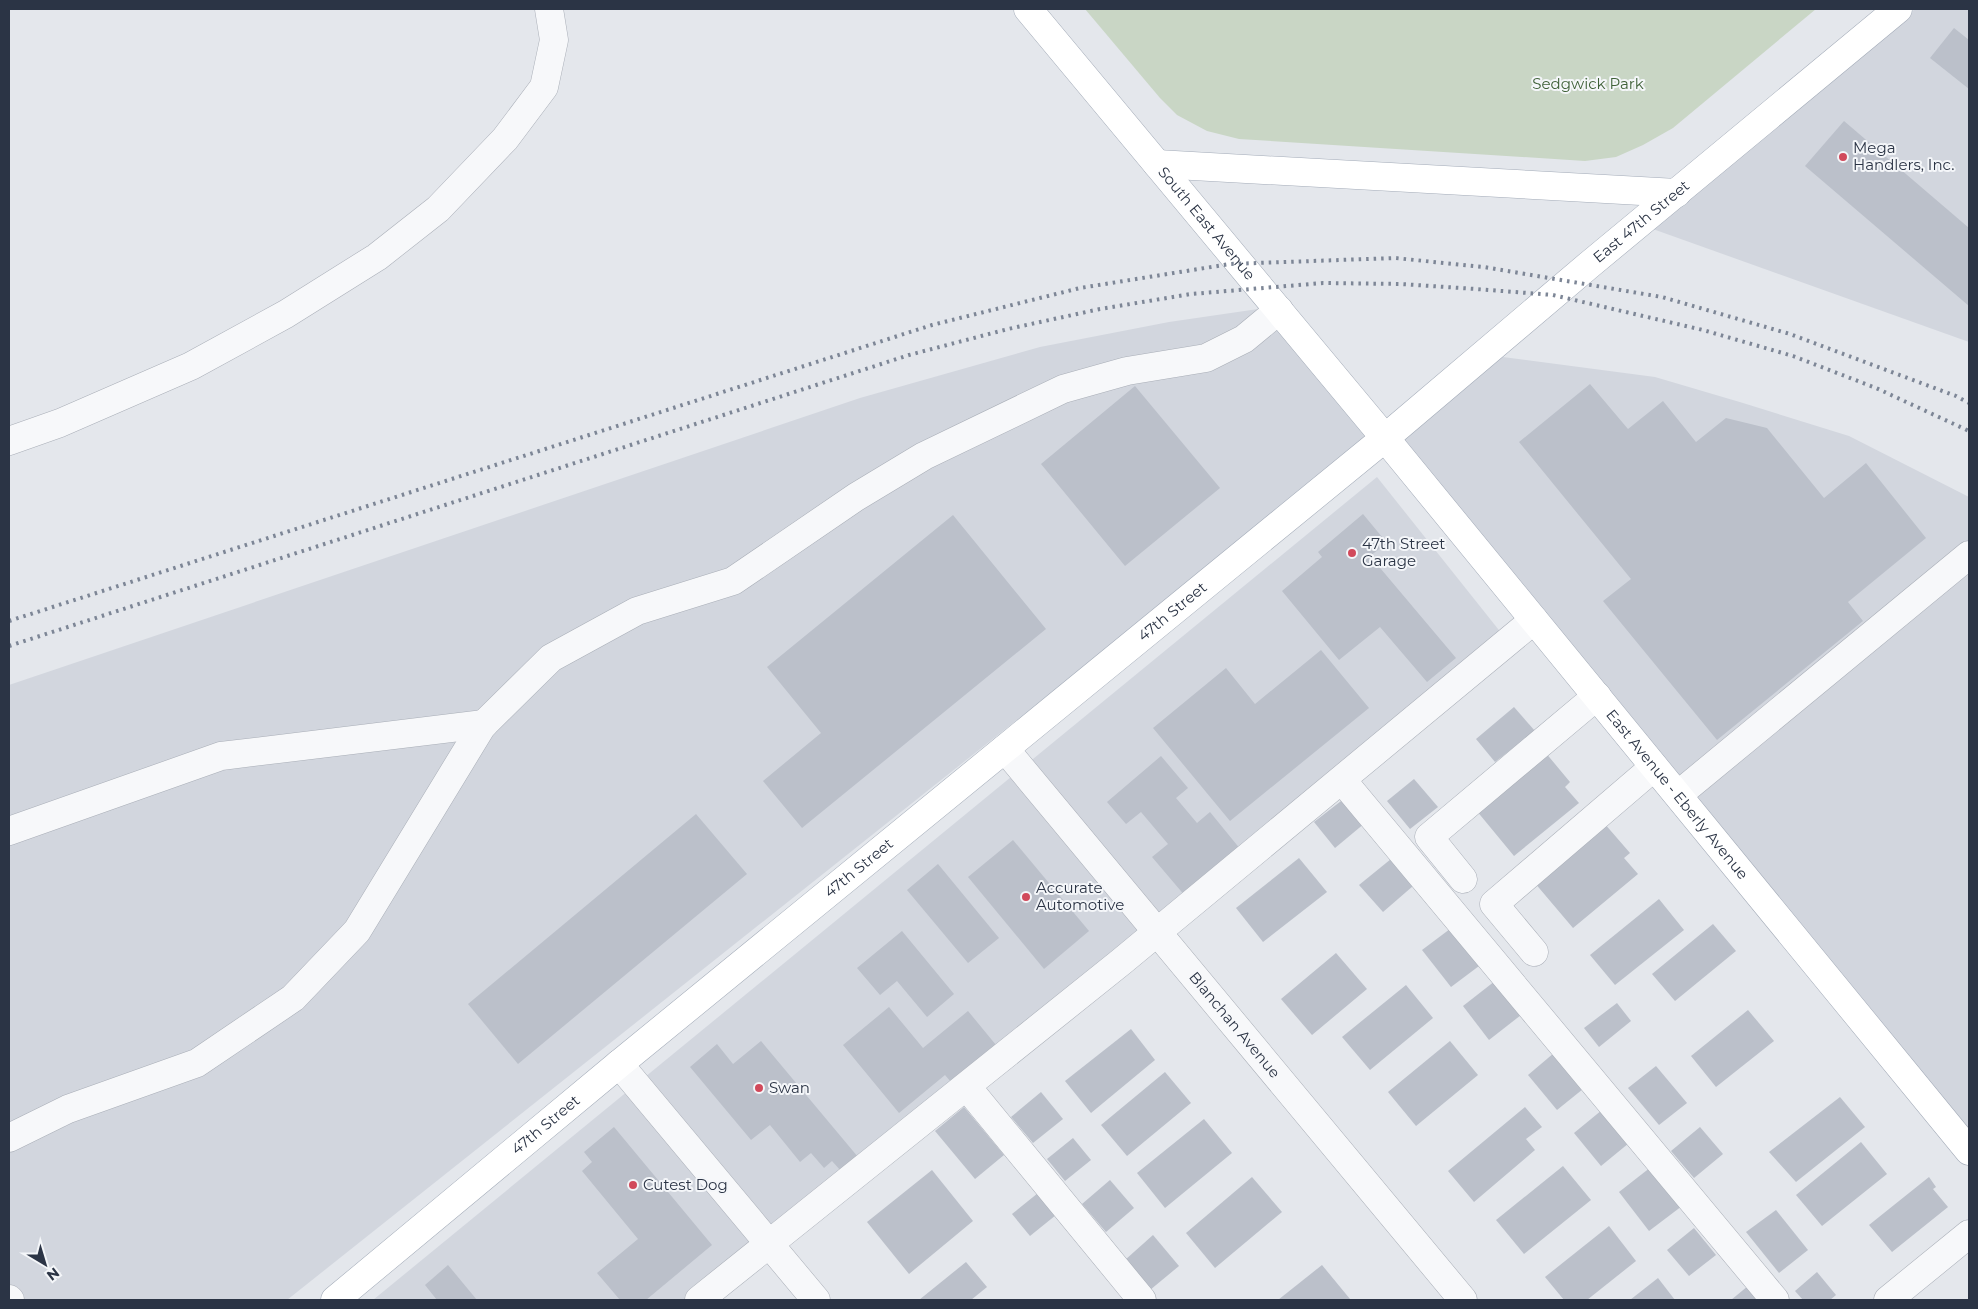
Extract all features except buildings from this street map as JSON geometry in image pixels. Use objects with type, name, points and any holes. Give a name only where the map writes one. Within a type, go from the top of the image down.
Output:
[{"type":"main road","name":"South East Avenue","points":[[1028,9],[1385,438]]},
{"type":"main road","name":"East 47th Street","points":[[1385,438],[1898,9]]},
{"type":"main road","points":[[1157,164],[1677,192]]},
{"type":"main road","name":"East Avenue - Eberly Avenue","points":[[1385,438],[1654,767],[1679,794],[1969,1151]]},
{"type":"main road","name":"47th Street","points":[[335,1300],[619,1064],[1385,438]]},
{"type":"street","points":[[9,441],[60,423],[191,366],[286,314],[377,257],[438,209],[505,140],[544,87],[554,40],[549,9]]},
{"type":"street","points":[[9,1138],[68,1109],[197,1063],[293,998],[357,931],[484,724],[551,658],[637,611],[733,581],[856,497],[924,456],[1063,389],[1127,371],[1206,358],[1244,338],[1279,310]]},
{"type":"street","points":[[1679,794],[1969,555]]},
{"type":"street","points":[[699,1300],[1158,933],[1534,620]]},
{"type":"street","points":[[1463,879],[1429,837],[1597,696]]},
{"type":"street","points":[[9,831],[221,756],[484,724]]},
{"type":"street","name":"Blanchan Avenue","points":[[1005,749],[1463,1300]]},
{"type":"street","points":[[1534,952],[1494,904],[1654,767]]},
{"type":"street","points":[[1342,780],[1775,1300]]},
{"type":"street","points":[[619,1064],[816,1300]]},
{"type":"street","points":[[967,1087],[1142,1300]]},
{"type":"street","points":[[1888,1300],[1969,1234]]},
{"type":"shaded area","points":[[1915,9],[1969,9],[1969,342],[1650,228]]},
{"type":"shaded area","points":[[1265,308],[1369,436],[1082,668],[287,1300],[9,1300],[9,685],[860,398],[1040,347],[1169,322]]},
{"type":"shaded area","points":[[1495,356],[1655,377],[1743,403],[1849,436],[1969,497],[1969,1137],[1394,439]]},
{"type":"shaded area","points":[[1377,477],[1514,649],[703,1300],[373,1300]]},
{"type":"green space","name":"Sedgwick Park","points":[[1085,9],[1816,9],[1673,128],[1643,145],[1616,157],[1585,161],[1239,139],[1207,131],[1177,115],[1160,98]]},
{"type":"railway","points":[[9,621],[932,325],[1080,288],[1230,264],[1395,258],[1484,267],[1662,297],[1790,334],[1956,396],[1969,403]]},
{"type":"railway","points":[[9,646],[909,355],[1008,329],[1100,309],[1191,294],[1323,283],[1401,284],[1553,295],[1703,330],[1793,356],[1876,388],[1969,431]]},
{"type":"place","name":"Mega Handlers, Inc.","points":[[1843,157]]},
{"type":"place","name":"47th Street Garage","points":[[1352,553]]},
{"type":"place","name":"Accurate Automotive","points":[[1026,897]]},
{"type":"place","name":"Swan","points":[[759,1088]]},
{"type":"place","name":"Cutest Dog","points":[[633,1185]]}]
